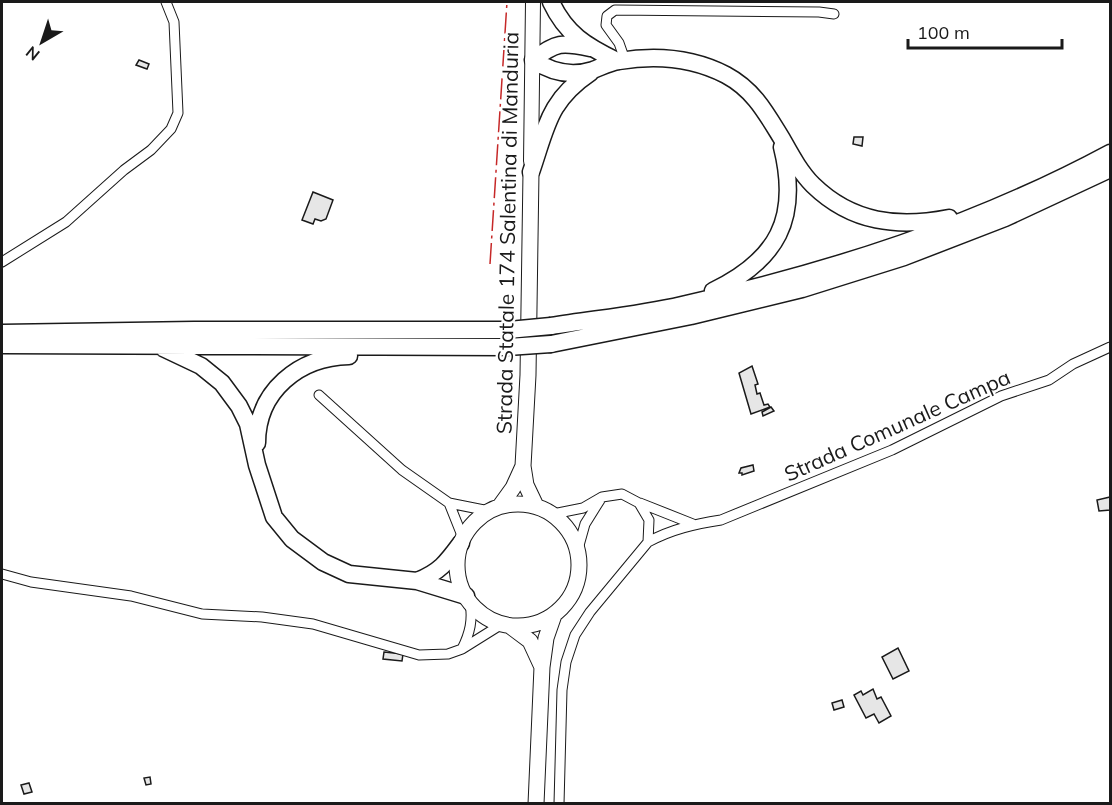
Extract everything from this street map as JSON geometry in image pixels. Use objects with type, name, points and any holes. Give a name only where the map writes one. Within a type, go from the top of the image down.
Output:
[{"type":"highway","points":[[551,2],[559,20],[590,48]]},
{"type":"highway","points":[[621,61],[590,48],[559,44],[546,49],[532,60],[555,73],[579,73],[621,61],[650,58],[682,60],[706,65],[747,89],[762,105],[797,164],[812,184],[840,206],[879,222],[929,222],[952,217],[971,218]]},
{"type":"highway","points":[[531,172],[550,115],[572,85],[594,69]]},
{"type":"highway","points":[[688,303],[722,287],[758,263],[768,252],[783,227],[788,201],[786,165],[778,132]]},
{"type":"highway","points":[[2,333],[194,330],[508,330],[551,326],[688,303],[796,278],[893,248],[1005,204],[1110,153]]},
{"type":"highway","points":[[2,345],[507,347],[550,344],[691,316],[802,289],[870,268],[1005,218],[1110,169]]},
{"type":"highway","points":[[154,345],[201,366],[222,383],[239,405],[248,424],[257,465],[274,517],[292,539],[323,562],[350,574],[417,580],[467,599]]},
{"type":"highway","points":[[257,465],[257,429],[266,403],[280,383],[288,377],[303,366],[331,356],[380,355],[418,346]]},
{"type":"highway","points":[[417,580],[443,567],[462,540]]},
{"type":"main road","name":"Strada Statale 174 Salentina di Manduria","points":[[533,2],[528,375],[523,466],[526,485],[536,506]]},
{"type":"main road","name":"Strada Statale 174 Salentina di Manduria","points":[[495,508],[513,488],[523,466]]},
{"type":"main road","points":[[506,625],[533,624],[554,615],[565,605],[576,586],[580,564],[578,549],[568,529],[553,514],[536,506],[518,503],[495,508],[479,518],[462,540],[458,553],[458,576],[467,599],[487,618],[506,625],[530,641],[542,667]]},
{"type":"main road","points":[[536,804],[542,667],[546,638],[554,615]]},
{"type":"street","points":[[2,262],[66,222],[124,170],[151,150],[171,129],[178,114],[174,22],[166,2]]},
{"type":"street","points":[[621,61],[619,43],[606,25],[608,16],[615,10],[834,14]]},
{"type":"street","name":"Strada Comunale Campa","points":[[648,542],[669,531],[693,524],[722,520],[892,450],[1000,396],[1049,380],[1074,364],[1110,347]]},
{"type":"street","points":[[319,395],[402,470],[449,503],[495,508]]},
{"type":"street","points":[[553,514],[583,508],[602,497],[622,494],[693,524]]},
{"type":"street","points":[[578,549],[585,524],[602,497]]},
{"type":"street","points":[[449,503],[462,540]]},
{"type":"street","points":[[559,804],[562,690],[566,662],[575,635],[590,612],[648,542],[649,520],[639,503]]},
{"type":"street","points":[[2,574],[31,582],[131,596],[202,614],[262,617],[313,624],[419,656],[448,654],[506,625]]},
{"type":"street","points":[[462,649],[472,619],[467,599]]},
{"type":"building","points":[[139,60],[149,64],[147,69],[136,65]]},
{"type":"building","points":[[854,137],[863,137],[862,146],[853,144]]},
{"type":"building","points":[[313,192],[333,200],[326,219],[321,221],[315,219],[313,224],[302,220]]},
{"type":"building","points":[[752,366],[758,384],[755,385],[757,394],[760,393],[764,405],[768,404],[770,407],[751,414],[739,373]]},
{"type":"building","points":[[771,407],[774,411],[763,416],[762,412]]},
{"type":"building","points":[[753,465],[754,471],[742,475],[739,473],[741,468]]},
{"type":"building","points":[[1110,497],[1110,510],[1099,511],[1097,500]]},
{"type":"building","points":[[898,648],[909,671],[893,679],[882,657]]},
{"type":"building","points":[[384,652],[403,654],[402,661],[383,659]]},
{"type":"building","points":[[873,689],[877,699],[881,697],[891,716],[879,723],[874,714],[866,718],[854,695],[861,691],[863,695]]},
{"type":"building","points":[[842,700],[844,707],[834,710],[832,703]]},
{"type":"building","points":[[150,777],[151,784],[146,785],[144,778]]},
{"type":"building","points":[[29,783],[32,792],[24,794],[21,785]]},
{"type":"power","points":[[490,264],[507,2]]}]
